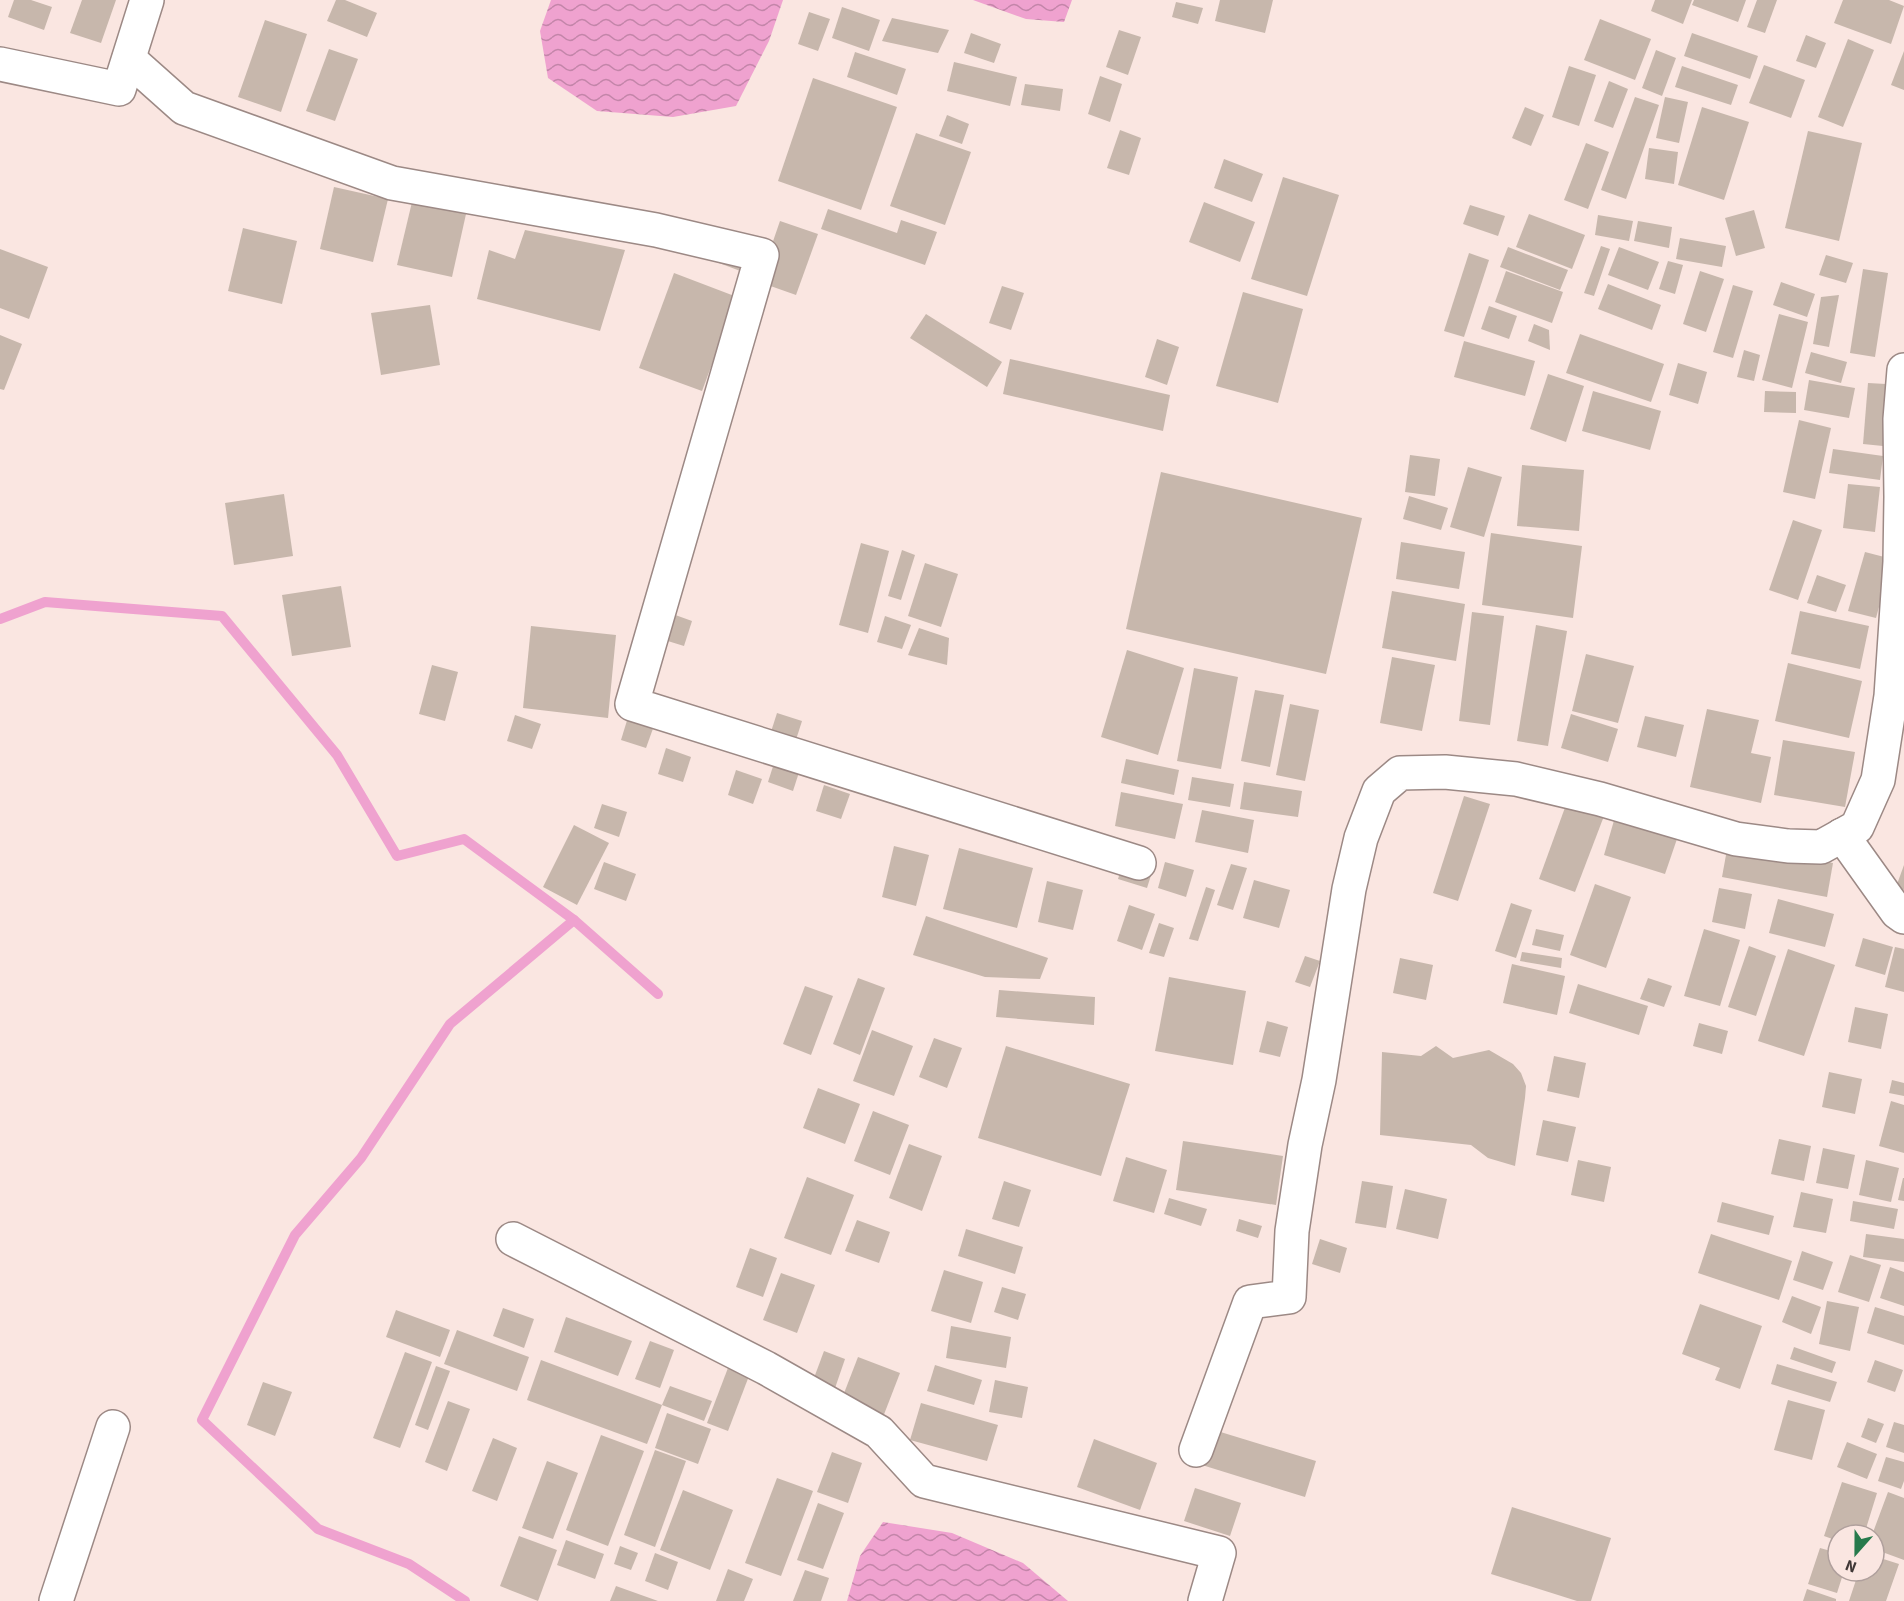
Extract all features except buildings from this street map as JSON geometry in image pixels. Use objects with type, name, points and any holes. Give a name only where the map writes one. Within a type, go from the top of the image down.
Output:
[{"type":"street","points":[[0,64],[119,89],[147,0]]},
{"type":"street","points":[[129,59],[184,108],[392,183],[656,230],[762,255],[633,704],[1139,863]]},
{"type":"street","points":[[1196,1450],[1250,1302],[1289,1297],[1292,1231],[1305,1145],[1319,1080],[1349,889],[1361,838],[1379,791],[1400,773],[1445,772],[1516,779],[1600,799],[1736,839],[1788,846],[1821,847],[1857,827],[1878,780],[1891,696],[1899,562],[1900,419],[1904,370]]},
{"type":"street","points":[[1842,835],[1897,912],[1904,917]]},
{"type":"street","points":[[513,1239],[766,1368],[879,1432],[924,1481],[1219,1553],[1205,1601]]},
{"type":"street","points":[[56,1601],[113,1427]]},
{"type":"water","points":[[551,0],[783,0],[769,41],[736,106],[673,117],[597,111],[548,78],[540,31]]},
{"type":"water","points":[[973,0],[1072,0],[1064,22],[1026,19]]},
{"type":"water","points":[[883,1522],[952,1533],[1023,1563],[1068,1601],[847,1601],[860,1556]]},
{"type":"waterway","points":[[0,619],[45,602],[222,616],[337,755],[397,856],[464,839],[574,920],[658,994]]},
{"type":"waterway","points":[[465,1601],[409,1564],[318,1529],[202,1420],[295,1235],[361,1158],[450,1024],[574,920]]}]
